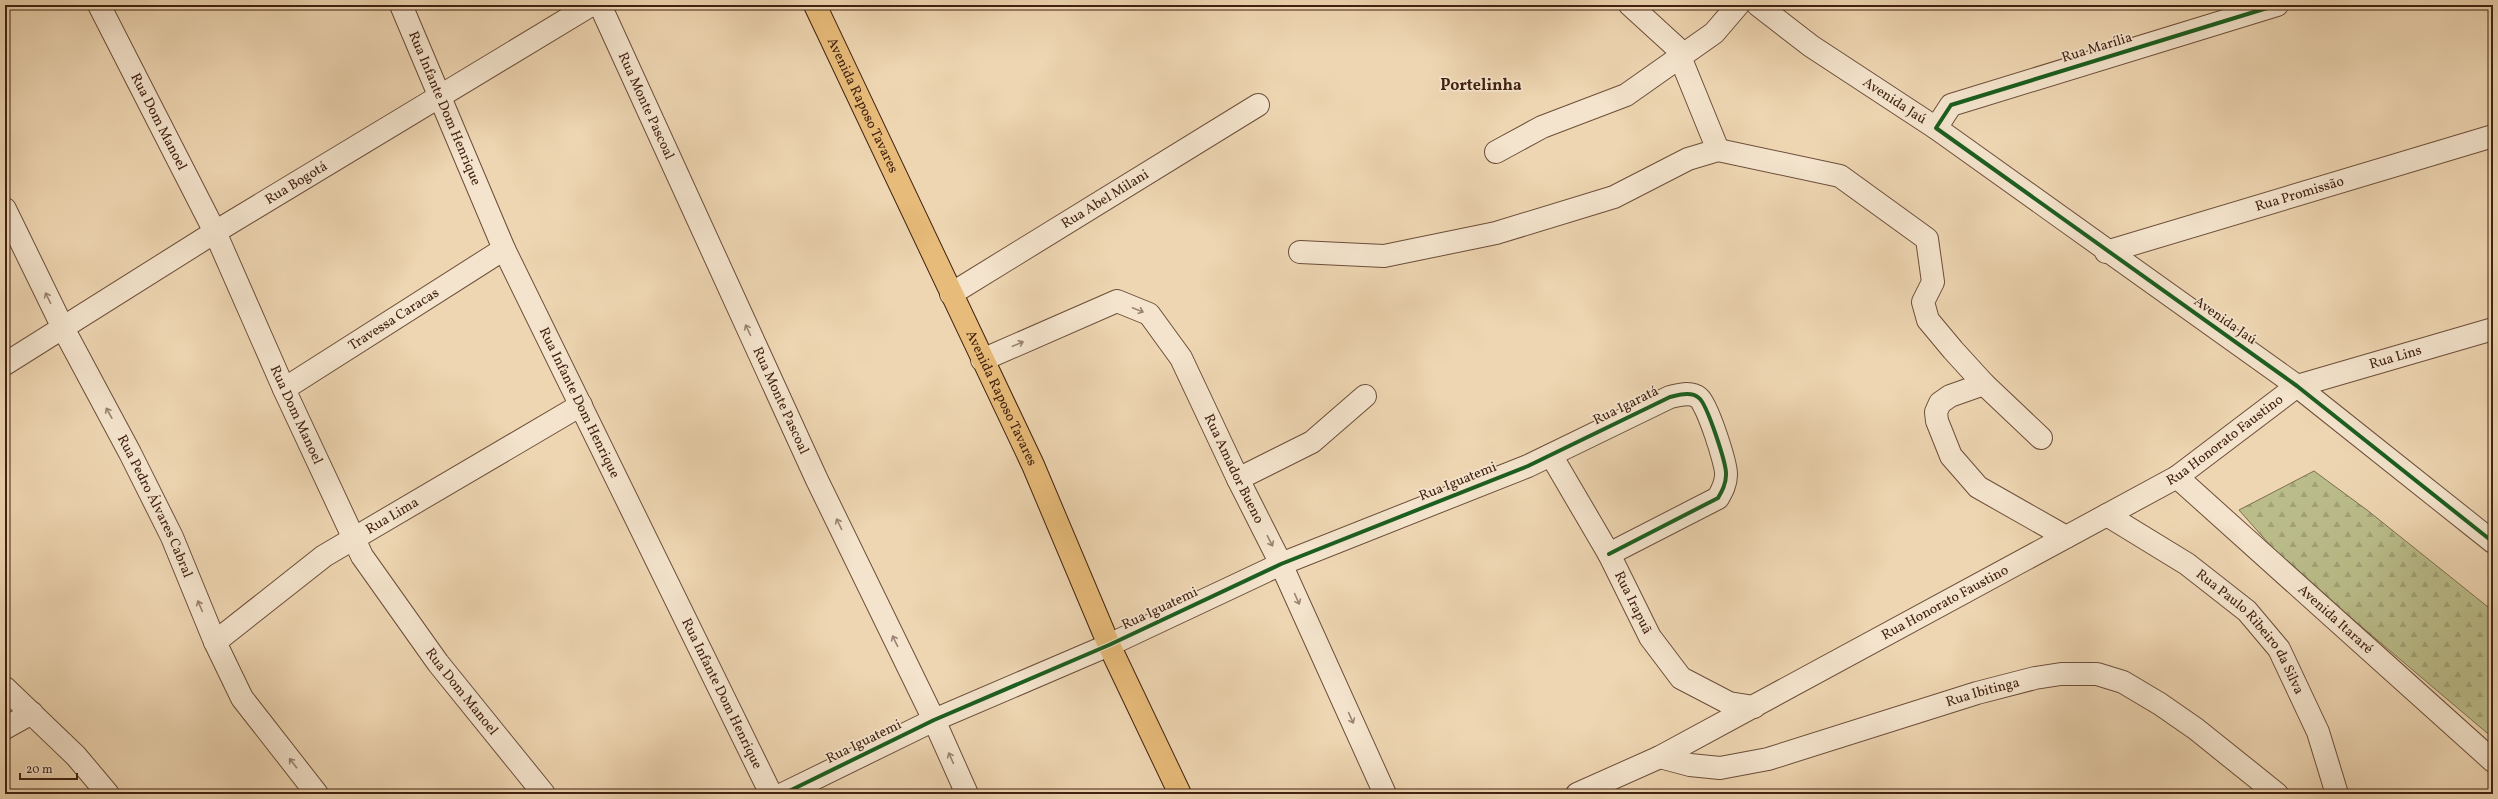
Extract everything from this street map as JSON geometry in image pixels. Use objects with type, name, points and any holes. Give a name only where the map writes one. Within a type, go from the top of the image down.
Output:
[{"type":"main road","name":"Avenida Raposo Tavares","points":[[815,5],[1033,465],[1109,645],[1180,794]]},
{"type":"street","name":"Rua Dom Manoel","points":[[99,5],[215,232],[284,389],[362,556],[438,662],[544,794]]},
{"type":"street","name":"Rua Infante Dom Henrique","points":[[400,5],[504,249],[771,794]]},
{"type":"street","name":"Rua Bogotá","points":[[5,364],[215,232],[590,5]]},
{"type":"street","name":"Rua Monte Pascoal","points":[[600,5],[817,480],[934,720],[967,794]]},
{"type":"street","points":[[1630,5],[1676,47],[1718,150]]},
{"type":"street","points":[[1496,152],[1542,127],[1626,95],[1714,33],[1738,5]]},
{"type":"street","name":"Avenida Jaú","points":[[1758,5],[1811,46],[1936,128],[2106,252],[2297,386],[2488,532]]},
{"type":"street","name":"Rua Marília","points":[[1936,128],[1951,105],[2264,7]]},
{"type":"street","name":"Rua Abel Milani","points":[[951,294],[1258,105]]},
{"type":"street","name":"Rua Promissão","points":[[2106,252],[2493,136]]},
{"type":"street","points":[[1300,252],[1384,256],[1496,234],[1614,197],[1688,159],[1718,150],[1840,176],[1927,240],[1933,282],[1923,302],[1928,320],[1984,384],[2041,438]]},
{"type":"street","name":"Rua Pedro Álvares Cabral","points":[[5,209],[63,328],[130,452],[168,530],[216,642],[242,698],[316,794]]},
{"type":"street","name":"Travessa Caracas","points":[[284,389],[504,249]]},
{"type":"street","name":"Rua Amador Bueno","points":[[982,360],[1117,302],[1149,314],[1181,358],[1238,480],[1281,564],[1385,794]]},
{"type":"street","name":"Rua Lins","points":[[2297,386],[2493,329]]},
{"type":"street","points":[[1984,384],[1950,396],[1940,403],[1936,412],[1937,421],[1950,456],[1978,487],[2066,537]]},
{"type":"street","name":"Rua Honorato Faustino","points":[[1578,794],[1660,757],[2177,477],[2297,386]]},
{"type":"street","name":"Rua Igaratá","points":[[1552,455],[1670,397],[1689,393],[1699,397],[1706,406],[1727,474],[1724,488],[1718,498],[1609,554]]},
{"type":"street","points":[[1238,480],[1312,442],[1365,396]]},
{"type":"street","name":"Rua Lima","points":[[216,642],[324,556],[581,405]]},
{"type":"street","name":"Rua Iguatemi","points":[[783,794],[934,720],[1109,645],[1281,564],[1552,455]]},
{"type":"street","name":"Rua Irapuã","points":[[1552,455],[1609,554],[1650,637],[1681,678],[1728,703],[1754,707]]},
{"type":"street","name":"Avenida Itararé","points":[[2177,477],[2493,761]]},
{"type":"street","name":"Rua Paulo Ribeiro da Silva","points":[[2107,515],[2187,564],[2247,611],[2279,649],[2318,732],[2337,794]]},
{"type":"street","name":"Rua Ibitinga","points":[[1660,757],[1690,765],[1720,768],[1768,759],[1977,693],[2035,678],[2061,674],[2097,674],[2123,682],[2160,704],[2196,729],[2277,794]]},
{"type":"street","points":[[5,688],[76,756],[108,794]]},
{"type":"street","points":[[5,728],[32,713]]},
{"type":"green space","points":[[2314,471],[2367,510],[2493,611],[2493,738],[2285,562],[2239,510]]},
{"type":"cycle path","points":[[2277,5],[1951,105],[1936,128],[2297,386],[2493,542]]},
{"type":"cycle path","points":[[783,794],[934,720],[1109,645],[1281,564],[1528,466],[1670,397],[1685,394],[1696,396],[1699,398],[1707,411],[1716,435],[1725,469],[1726,478],[1724,487],[1718,498],[1609,554]]},
{"type":"district","name":"Portelinha","points":[[1481,86]]}]
